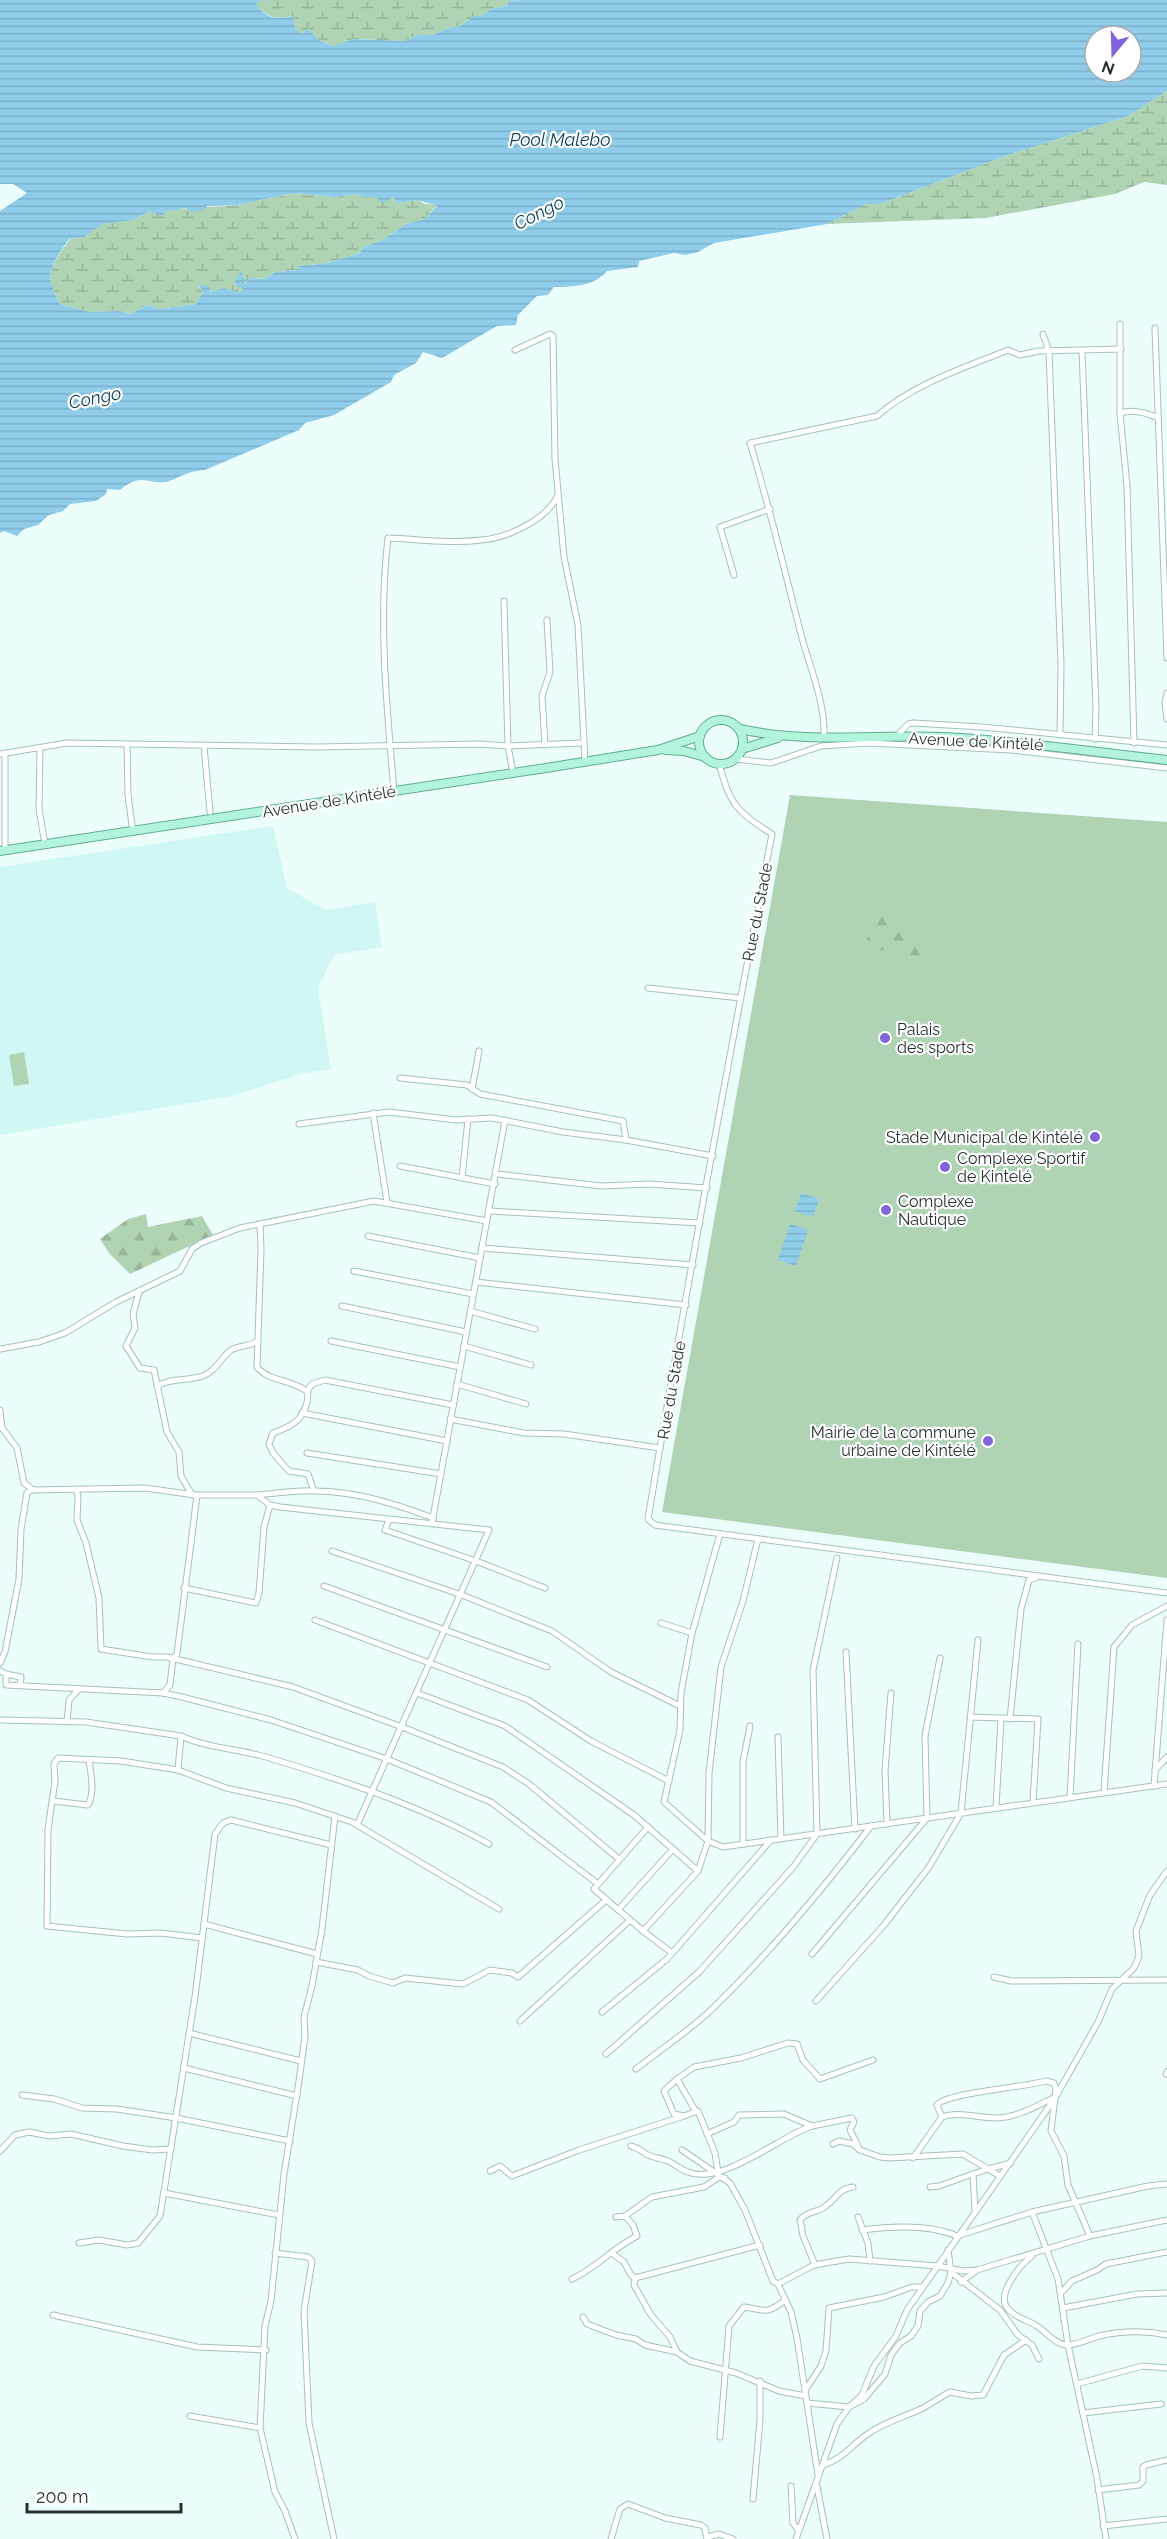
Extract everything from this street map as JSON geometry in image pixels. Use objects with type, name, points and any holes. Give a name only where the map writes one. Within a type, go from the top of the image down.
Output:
[{"type":"main road","name":"Avenue de Kintélé","points":[[2,850],[133,832],[658,750],[700,736],[703,728],[718,720],[734,723],[740,729],[784,737]]},
{"type":"main road","points":[[719,764],[736,759],[742,749],[744,742],[740,729]]},
{"type":"main road","points":[[700,736],[700,751],[705,757]]},
{"type":"main road","name":"Avenue de Kintélé","points":[[742,749],[784,737],[896,736],[1014,742],[1167,760]]},
{"type":"main road","name":"Avenue de Kintélé","points":[[658,750],[684,752],[705,757],[719,764]]},
{"type":"street","points":[[1120,324],[1120,414],[1127,486],[1134,743]]},
{"type":"street","points":[[1155,328],[1167,658]]},
{"type":"street","points":[[1043,334],[1049,352],[1061,664],[1060,735]]},
{"type":"street","points":[[515,350],[544,335],[553,336],[553,430],[564,557],[578,625],[582,743],[585,762]]},
{"type":"street","points":[[824,736],[824,712],[750,443],[877,416],[887,406],[930,383],[1008,350],[1020,355],[1039,351],[1121,349]]},
{"type":"street","points":[[1082,351],[1096,707],[1095,739]]},
{"type":"street","points":[[1120,414],[1136,412],[1158,418]]},
{"type":"street","points":[[394,791],[388,746],[384,621],[388,538],[473,541],[495,538],[537,521],[559,495]]},
{"type":"street","points":[[734,575],[720,527],[770,509]]},
{"type":"street","points":[[504,601],[508,746],[513,773]]},
{"type":"street","points":[[545,745],[542,696],[550,672],[547,620]]},
{"type":"street","points":[[1167,693],[1165,703],[1167,719]]},
{"type":"street","points":[[896,736],[908,724],[913,723],[1167,745]]},
{"type":"street","points":[[2,850],[3,753],[67,743],[204,746],[480,744],[508,746],[582,743]]},
{"type":"street","points":[[736,759],[771,763],[821,746],[868,743],[1000,749],[1167,768]]},
{"type":"street","points":[[128,744],[128,795],[133,832]]},
{"type":"street","points":[[204,746],[210,812]]},
{"type":"street","points":[[40,748],[39,808],[45,844]]},
{"type":"street","name":"Rue du Stade","points":[[719,764],[727,793],[734,806],[742,815],[772,834],[740,998],[648,1519],[656,1525],[1167,1593]]},
{"type":"street","points":[[648,988],[740,998]]},
{"type":"street","points":[[472,1089],[479,1050]]},
{"type":"street","points":[[400,1077],[462,1084],[480,1094],[623,1121],[626,1140]]},
{"type":"street","points":[[299,1124],[373,1113],[468,1119],[492,1118],[713,1156]]},
{"type":"street","points":[[373,1113],[387,1202]]},
{"type":"street","points":[[462,1178],[468,1119]]},
{"type":"street","points":[[432,1521],[497,1174],[505,1120]]},
{"type":"street","points":[[400,1166],[495,1184]]},
{"type":"street","points":[[497,1174],[601,1186],[649,1184],[707,1188]]},
{"type":"street","points":[[0,1349],[39,1342],[65,1333],[116,1302],[180,1271],[192,1249],[201,1243],[240,1228],[374,1201],[488,1221]]},
{"type":"street","points":[[490,1211],[700,1223]]},
{"type":"street","points":[[260,1224],[257,1367],[262,1373],[297,1384],[307,1391]]},
{"type":"street","points":[[368,1236],[480,1258]]},
{"type":"street","points":[[482,1248],[693,1265]]},
{"type":"street","points":[[354,1271],[473,1294]]},
{"type":"street","points":[[476,1282],[686,1305]]},
{"type":"street","points":[[139,1292],[133,1314],[135,1328],[126,1346],[140,1368],[154,1370],[167,1432],[179,1452],[181,1476],[185,1486],[195,1495]]},
{"type":"street","points":[[342,1306],[466,1332]]},
{"type":"street","points":[[470,1311],[535,1329]]},
{"type":"street","points":[[157,1386],[168,1380],[200,1377],[210,1373],[232,1350],[258,1341]]},
{"type":"street","points":[[331,1341],[460,1367]]},
{"type":"street","points":[[464,1346],[531,1365]]},
{"type":"street","points":[[245,1347],[257,1359]]},
{"type":"street","points":[[314,1491],[308,1474],[289,1472],[273,1453],[269,1444],[273,1433],[291,1427],[302,1413],[308,1398],[307,1391],[312,1384],[325,1380],[453,1405]]},
{"type":"street","points":[[457,1384],[526,1404]]},
{"type":"street","points":[[0,1410],[2,1428],[17,1448],[24,1483],[33,1490]]},
{"type":"street","points":[[302,1413],[447,1441]]},
{"type":"street","points":[[450,1419],[524,1433],[564,1434],[660,1448]]},
{"type":"street","points":[[308,1453],[441,1474]]},
{"type":"street","points":[[0,1663],[5,1652],[19,1579],[22,1510],[27,1493],[33,1490],[145,1488],[195,1495],[257,1495],[314,1491],[365,1497],[404,1506],[432,1521]]},
{"type":"street","points":[[76,1489],[77,1521],[86,1543],[99,1598],[100,1649],[152,1657],[177,1657],[293,1687],[503,1767],[529,1784],[619,1859]]},
{"type":"street","points":[[162,1693],[170,1685],[177,1657],[184,1612],[184,1588],[195,1495]]},
{"type":"street","points":[[257,1495],[270,1504],[388,1520],[432,1521],[489,1530],[447,1629],[357,1825]]},
{"type":"street","points":[[184,1588],[256,1603],[259,1593],[264,1527],[270,1504]]},
{"type":"street","points":[[388,1520],[385,1530],[476,1561],[545,1588]]},
{"type":"street","points":[[720,1534],[692,1633],[680,1706],[680,1730],[664,1802],[708,1841],[723,1847],[1167,1784]]},
{"type":"street","points":[[643,1931],[698,1871],[708,1841],[709,1773],[719,1677],[758,1539]]},
{"type":"street","points":[[332,1551],[462,1595],[552,1631],[611,1672],[680,1706]]},
{"type":"street","points":[[606,2054],[699,1972],[794,1866],[817,1834],[813,1670],[837,1558]]},
{"type":"street","points":[[1010,1719],[1021,1609],[1029,1580],[1041,1577]]},
{"type":"street","points":[[324,1586],[547,1667]]},
{"type":"street","points":[[1104,1792],[1114,1647],[1131,1625],[1167,1606]]},
{"type":"street","points":[[315,1620],[528,1700],[591,1741],[669,1781]]},
{"type":"street","points":[[1154,1786],[1167,1620]]},
{"type":"street","points":[[661,1623],[692,1633]]},
{"type":"street","points":[[816,2001],[884,1925],[922,1876],[961,1813],[978,1640]]},
{"type":"street","points":[[1070,1797],[1078,1644]]},
{"type":"street","points":[[846,1652],[855,1828]]},
{"type":"street","points":[[812,1954],[927,1818],[925,1736],[940,1658]]},
{"type":"street","points":[[20,1685],[21,1677],[3,1672],[6,1685],[162,1693],[242,1712],[387,1759],[491,1802],[598,1884]]},
{"type":"street","points":[[67,1722],[69,1700],[79,1689]]},
{"type":"street","points":[[417,1693],[505,1726],[648,1827],[698,1871]]},
{"type":"street","points":[[887,1824],[885,1770],[891,1693]]},
{"type":"street","points":[[970,1718],[1038,1719],[1033,1802]]},
{"type":"street","points":[[1158,1722],[1167,1719]]},
{"type":"street","points":[[2,1720],[86,1722],[181,1736],[194,1742],[258,1755],[338,1779],[450,1822],[489,1844]]},
{"type":"street","points":[[996,1807],[1001,1720]]},
{"type":"street","points":[[743,1844],[743,1762],[750,1726]]},
{"type":"street","points":[[178,1770],[181,1736]]},
{"type":"street","points":[[778,1737],[781,1839]]},
{"type":"street","points":[[1155,1770],[1167,1757]]},
{"type":"street","points":[[202,1938],[160,1933],[127,1934],[47,1926],[47,1841],[55,1781],[54,1764],[57,1758],[122,1761],[178,1770],[226,1788],[295,1803],[335,1816],[357,1825],[499,1909]]},
{"type":"street","points":[[53,1801],[88,1805],[91,1801],[92,1781],[89,1760]]},
{"type":"street","points":[[295,2539],[275,2492],[260,2428],[266,2326],[271,2301],[279,2215],[305,2036],[304,2017],[316,1962],[335,1816]]},
{"type":"street","points":[[80,2242],[99,2240],[127,2245],[138,2243],[160,2216],[184,2068],[215,1834],[224,1823],[231,1820],[331,1845]]},
{"type":"street","points":[[636,2069],[710,2011],[740,1981],[823,1888],[871,1826]]},
{"type":"street","points":[[648,1827],[594,1889],[672,1953]]},
{"type":"street","points":[[602,2012],[672,1953],[771,1840]]},
{"type":"street","points":[[618,1910],[673,1849]]},
{"type":"street","points":[[796,2539],[837,2424],[849,2407],[862,2395],[874,2366],[896,2336],[907,2310],[923,2286],[1055,2098],[1098,2022],[1112,1989],[1137,1962],[1139,1949],[1136,1931],[1150,1895],[1167,1871]]},
{"type":"street","points":[[316,1962],[358,1970],[393,1983],[405,1978],[463,1984],[490,1970],[512,1973],[518,1977],[606,1900]]},
{"type":"street","points":[[520,2021],[630,1920]]},
{"type":"street","points":[[204,1924],[317,1954]]},
{"type":"street","points":[[994,1977],[1011,1981],[1167,1980]]},
{"type":"street","points":[[189,2033],[301,2061]]},
{"type":"street","points":[[684,2116],[671,2111],[664,2091],[694,2067],[741,2058],[788,2043],[797,2044],[803,2060],[820,2079],[873,2060]]},
{"type":"street","points":[[184,2068],[297,2096]]},
{"type":"street","points":[[677,2079],[704,2122],[706,2134],[715,2153],[718,2172]]},
{"type":"street","points":[[942,2117],[937,2105],[940,2101],[950,2097],[991,2092],[1046,2081],[1054,2083],[1056,2089],[1051,2131],[1064,2156],[1067,2181],[1090,2236]]},
{"type":"street","points":[[22,2095],[54,2099],[82,2108],[117,2109],[176,2118],[290,2141]]},
{"type":"street","points":[[913,2158],[942,2117],[957,2115],[1001,2118],[1027,2112],[1055,2098]]},
{"type":"street","points":[[490,2171],[500,2166],[512,2175],[579,2150],[684,2116],[695,2110]]},
{"type":"street","points":[[706,2134],[734,2122],[739,2115],[784,2114],[813,2126]]},
{"type":"street","points":[[631,2146],[642,2148],[649,2156],[671,2162],[689,2173],[718,2172],[776,2146],[797,2131],[852,2118],[854,2122],[850,2130],[861,2150]]},
{"type":"street","points":[[0,2151],[15,2135],[29,2132],[49,2136],[71,2134],[152,2150],[171,2149]]},
{"type":"street","points":[[833,2144],[839,2141],[853,2144],[861,2150],[880,2157],[913,2158],[963,2154],[1000,2176]]},
{"type":"street","points":[[682,2150],[726,2178],[736,2192],[760,2245],[773,2281],[778,2284],[792,2314],[818,2477]]},
{"type":"street","points":[[930,2187],[1011,2163]]},
{"type":"street","points":[[973,2174],[975,2211]]},
{"type":"street","points":[[616,2217],[626,2216],[652,2197],[704,2187],[719,2177],[726,2178]]},
{"type":"street","points":[[862,2230],[887,2227],[919,2228],[947,2232],[957,2236],[1032,2212],[1167,2184]]},
{"type":"street","points":[[815,2265],[800,2227],[800,2220],[804,2215],[825,2207],[840,2191],[853,2187]]},
{"type":"street","points":[[164,2193],[279,2215]]},
{"type":"street","points":[[1032,2212],[1047,2249],[1060,2293],[1106,2539]]},
{"type":"street","points":[[572,2279],[591,2270],[594,2264],[613,2254],[637,2236],[626,2216]]},
{"type":"street","points":[[858,2217],[868,2243],[870,2260]]},
{"type":"street","points":[[950,2271],[977,2270],[1090,2236],[1167,2220]]},
{"type":"street","points":[[635,2278],[760,2245]]},
{"type":"street","points":[[807,2403],[849,2407],[864,2399],[885,2374],[891,2355],[900,2343],[911,2336],[918,2325],[920,2311],[928,2302],[940,2296],[948,2283],[950,2271],[948,2249]]},
{"type":"street","points":[[1037,2252],[1022,2264],[1011,2279],[1005,2295],[1007,2309],[1039,2327],[1058,2342],[1068,2345],[1103,2335],[1131,2331],[1167,2335]]},
{"type":"street","points":[[1060,2293],[1072,2281],[1106,2264],[1167,2252]]},
{"type":"street","points":[[275,2253],[308,2257],[312,2261],[304,2311],[309,2413],[311,2434],[334,2539]]},
{"type":"street","points":[[613,2254],[624,2262],[635,2278],[634,2285],[651,2315],[670,2337],[677,2352]]},
{"type":"street","points":[[778,2284],[815,2265],[849,2259],[938,2266],[950,2271],[961,2282],[1000,2310],[1018,2335],[1032,2345],[1039,2359]]},
{"type":"street","points":[[961,2282],[977,2270]]},
{"type":"street","points":[[782,2294],[785,2281]]},
{"type":"street","points":[[806,2393],[821,2367],[826,2351],[829,2308],[884,2297],[923,2286]]},
{"type":"street","points":[[1063,2308],[1137,2294],[1167,2293]]},
{"type":"street","points":[[720,2437],[724,2370],[729,2326],[733,2317],[744,2307],[761,2312],[772,2311],[785,2300]]},
{"type":"street","points":[[53,2315],[197,2347],[266,2350]]},
{"type":"street","points":[[583,2317],[587,2324],[615,2335],[677,2352],[690,2361],[760,2381],[774,2390],[806,2393]]},
{"type":"street","points":[[823,2465],[835,2461],[850,2451],[867,2434],[923,2408],[950,2392],[983,2396],[1004,2355],[1026,2340]]},
{"type":"street","points":[[1077,2384],[1142,2366],[1167,2368]]},
{"type":"street","points":[[753,2499],[760,2419],[760,2381]]},
{"type":"street","points":[[1083,2413],[1161,2404]]},
{"type":"street","points":[[190,2416],[260,2428]]},
{"type":"street","points":[[1098,2490],[1138,2485],[1143,2481],[1143,2467],[1167,2460]]},
{"type":"street","points":[[817,2485],[827,2539]]},
{"type":"street","points":[[791,2486],[793,2523],[798,2530]]},
{"type":"street","points":[[611,2539],[620,2509],[628,2504],[665,2518],[700,2525],[705,2528],[707,2538],[719,2534],[733,2539]]},
{"type":"street","points":[[1103,2526],[1167,2518]]},
{"type":"shaded area","points":[[273,826],[287,888],[325,910],[375,902],[382,947],[334,955],[318,988],[331,1069],[300,1074],[232,1096],[0,1135],[0,867]]},
{"type":"green space","points":[[261,0],[522,0],[509,1],[509,5],[491,9],[481,16],[474,16],[460,26],[445,29],[433,35],[417,35],[405,41],[354,39],[333,46],[320,41],[308,29],[303,34],[294,29],[293,16],[268,15],[256,4]]},
{"type":"green space","points":[[1167,91],[1167,185],[1144,182],[1115,194],[986,218],[827,224],[867,204],[880,204],[1008,155],[1128,116]]},
{"type":"green space","points":[[294,193],[333,197],[357,194],[364,197],[393,197],[397,203],[418,200],[425,204],[437,205],[425,219],[406,224],[381,241],[363,247],[360,253],[327,263],[299,266],[298,270],[275,272],[266,279],[249,278],[244,285],[241,271],[243,289],[239,293],[224,288],[209,292],[198,285],[203,292],[196,304],[159,309],[148,305],[130,314],[119,311],[88,312],[60,304],[55,293],[51,277],[58,256],[70,239],[84,237],[102,224],[133,220],[150,211],[238,205]]},
{"type":"green space","name":"Complexe Sportif de Kintelé","points":[[790,795],[1167,822],[1167,1578],[662,1512]]},
{"type":"green space","points":[[878,911],[939,958],[925,958],[865,947],[874,916]]},
{"type":"green space","points":[[24,1052],[29,1084],[14,1086],[9,1055]]},
{"type":"green space","points":[[146,1214],[148,1227],[202,1216],[213,1235],[130,1274],[109,1253],[100,1239],[128,1219]]},
{"type":"water","name":"Pool Malebo","points":[[0,0],[261,0],[256,4],[264,13],[281,18],[293,16],[295,29],[303,34],[307,28],[320,41],[333,46],[354,39],[405,41],[417,35],[433,35],[445,29],[460,26],[474,16],[481,16],[491,9],[508,5],[509,1],[522,0],[1167,0],[1167,91],[1128,116],[1008,155],[880,204],[867,204],[827,224],[714,243],[698,252],[685,255],[674,253],[639,261],[638,267],[607,271],[596,280],[583,285],[554,287],[548,295],[537,296],[518,315],[516,325],[497,326],[442,358],[423,352],[416,363],[394,375],[391,382],[334,415],[305,423],[299,430],[205,470],[169,481],[141,480],[128,484],[120,490],[107,489],[106,494],[96,501],[70,504],[63,511],[49,515],[38,525],[24,529],[17,536],[4,531],[0,533],[0,211],[27,193],[13,184],[0,184]],"holes":[[[294,193],[333,197],[357,194],[364,197],[375,197],[383,203],[393,197],[397,203],[418,200],[437,206],[425,219],[406,224],[381,241],[363,247],[360,253],[327,263],[299,266],[298,270],[275,272],[266,279],[249,278],[245,284],[241,270],[234,284],[243,289],[239,293],[224,288],[209,292],[210,287],[198,284],[203,292],[196,304],[159,309],[148,305],[130,314],[120,311],[88,312],[60,304],[52,285],[51,270],[69,239],[84,237],[103,224],[133,220],[150,211],[163,216],[164,212],[186,208],[192,212],[204,210],[207,206],[238,205]]]},
{"type":"water","points":[[801,1193],[819,1199],[813,1217],[795,1211]]},
{"type":"water","points":[[790,1224],[808,1230],[796,1266],[778,1260]]},
{"type":"place","name":"Palais des sports","points":[[885,1038]]},
{"type":"place","name":"Stade Municipal de Kintélé","points":[[1095,1137]]},
{"type":"place","name":"Complexe Sportif de Kintelé","points":[[945,1167]]},
{"type":"place","name":"Complexe Nautique","points":[[886,1210]]},
{"type":"place","name":"Mairie de la commune urbaine de Kintélé","points":[[988,1441]]},
{"type":"water label","name":"Congo","points":[[539,213]]},
{"type":"water label","name":"Congo","points":[[95,398]]}]
